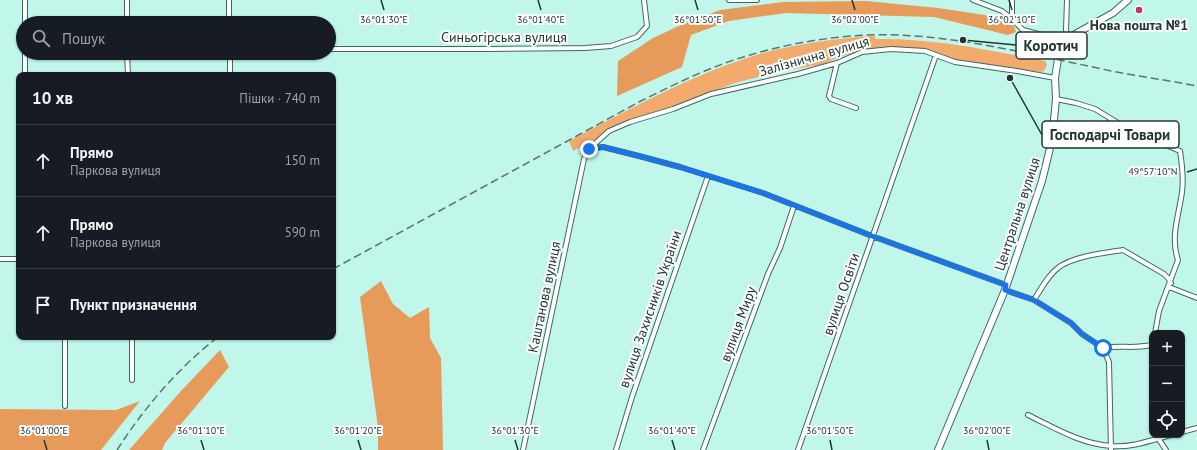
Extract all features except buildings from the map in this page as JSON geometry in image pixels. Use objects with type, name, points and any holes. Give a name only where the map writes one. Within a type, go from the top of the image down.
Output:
[{"type":"street","points":[[25,0],[25,16]]},
{"type":"street","points":[[127,0],[127,16]]},
{"type":"street","points":[[229,0],[229,16]]},
{"type":"street","name":"Синьогірська вулиця","points":[[336,48],[487,49],[585,48],[611,46],[637,37],[647,26],[644,0]]},
{"type":"street","points":[[729,0],[757,0]]},
{"type":"street","points":[[973,0],[1002,12],[1023,30],[1066,40],[1112,13],[1128,0]]},
{"type":"street","points":[[1012,0],[1012,19]]},
{"type":"street","points":[[1066,40],[1067,0]]},
{"type":"street","name":"Центральна вулиця","points":[[938,450],[1006,288],[1044,174],[1052,140],[1056,99],[1056,67],[1060,46],[1066,40]]},
{"type":"street","name":"Залізнична вулиця","points":[[589,149],[609,131],[630,122],[673,109],[711,94],[798,74],[837,63],[862,52],[878,50],[919,50],[955,62],[1055,78]]},
{"type":"street","name":"вулиця Освіти","points":[[798,450],[936,55]]},
{"type":"street","points":[[25,60],[25,72]]},
{"type":"street","points":[[127,60],[128,72]]},
{"type":"street","points":[[230,60],[230,72]]},
{"type":"street","points":[[837,63],[829,94],[830,98],[856,108]]},
{"type":"street","points":[[1056,99],[1076,103],[1095,110],[1128,129],[1180,151],[1182,191],[1174,237],[1175,252],[1178,260],[1170,285],[1159,311],[1156,330]]},
{"type":"street","points":[[589,149],[603,147],[667,163],[763,193],[1034,300],[1071,323],[1082,334],[1103,348],[1109,362],[1111,448]]},
{"type":"street","name":"Каштанова вулиця","points":[[524,450],[584,159],[589,149]]},
{"type":"street","name":"вулиця Захисників України","points":[[616,450],[634,390],[708,176]]},
{"type":"street","name":"вулиця Миру","points":[[704,450],[768,274],[780,248],[794,206]]},
{"type":"street","points":[[1034,300],[1052,275],[1064,264],[1091,256],[1122,250],[1164,274],[1168,278],[1170,285],[1197,298]]},
{"type":"street","points":[[0,259],[16,259]]},
{"type":"street","points":[[65,340],[65,406]]},
{"type":"street","points":[[132,340],[132,380]]},
{"type":"street","points":[[1103,348],[1113,346],[1144,346],[1149,345]]},
{"type":"street","points":[[1028,415],[1074,438],[1111,448],[1131,445],[1158,438],[1166,450]]},
{"type":"street","points":[[1185,431],[1197,428]]},
{"type":"shaded area","points":[[866,1],[938,8],[985,15],[1014,26],[1016,32],[1008,35],[934,17],[786,13],[729,21],[691,35],[682,67],[617,96],[618,61],[653,38],[683,24],[720,10],[783,2]]},
{"type":"shaded area","points":[[875,36],[875,39],[918,40],[982,49],[1045,61],[1047,65],[1044,71],[1040,72],[957,60],[933,53],[878,50],[847,54],[823,64],[778,72],[735,83],[615,129],[573,151],[569,141],[664,92],[737,61],[802,44]]},
{"type":"shaded area","points":[[381,281],[393,304],[410,318],[429,307],[430,338],[441,358],[443,450],[378,450],[378,427],[360,297]]},
{"type":"shaded area","points":[[220,350],[229,367],[165,443],[162,450],[129,450],[181,391]]},
{"type":"shaded area","points":[[140,401],[101,450],[0,450],[0,409],[116,410]]},
{"type":"railway","points":[[336,267],[639,102],[693,76],[736,59],[793,44],[837,37],[866,35],[895,35],[952,40],[1009,49],[1119,72],[1197,86]]},
{"type":"railway","points":[[117,450],[127,434],[163,389],[189,362],[214,340]]},
{"type":"place","name":"Нова пошта №1","points":[[1139,10]]},
{"type":"place","name":"Коротич","points":[[963,40]]},
{"type":"place","name":"Господарчі Товари","points":[[1010,78]]},
{"type":"route","points":[[589,149],[603,147],[639,156],[763,193],[872,236],[1006,285],[1005,290],[1034,300],[1071,323],[1088,339],[1103,348]]}]
